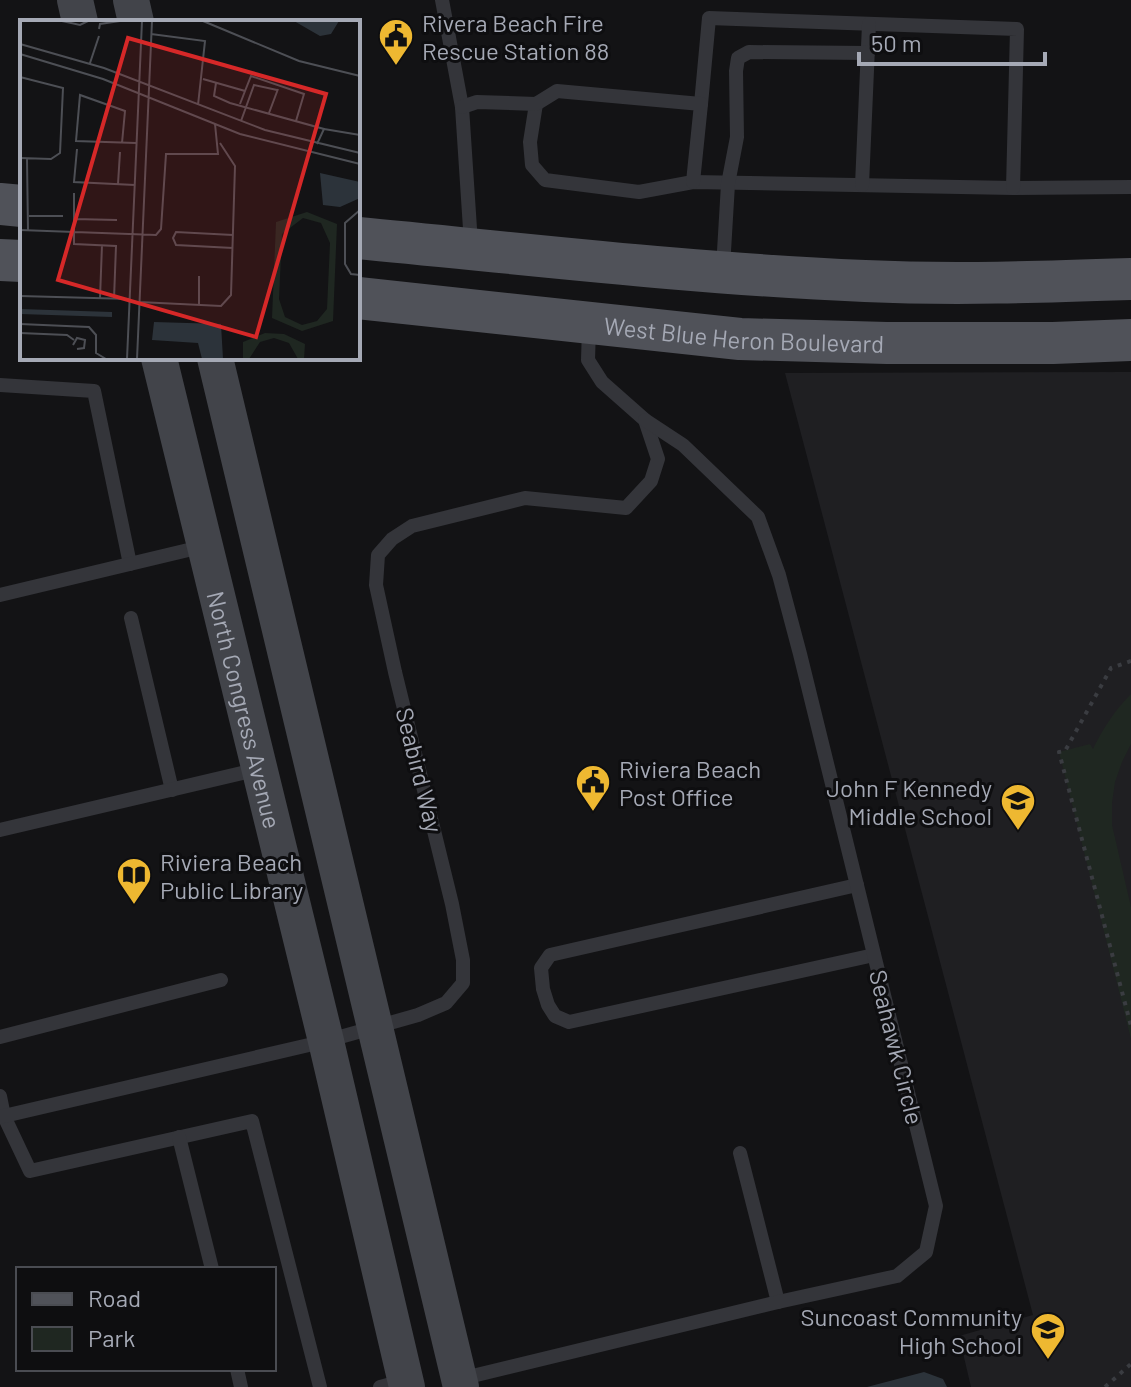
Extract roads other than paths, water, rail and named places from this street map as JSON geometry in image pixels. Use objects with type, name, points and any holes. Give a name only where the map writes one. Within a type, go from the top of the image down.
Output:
[{"type":"main road","points":[[0,204],[20,206]]},
{"type":"main road","points":[[360,238],[722,272],[866,281],[1004,283],[1131,279]]},
{"type":"main road","points":[[0,260],[20,261]]},
{"type":"main road","name":"West Blue Heron Boulevard","points":[[360,298],[740,339],[1053,343],[1122,333]]},
{"type":"street","points":[[75,0],[80,20]]},
{"type":"street","points":[[131,0],[136,20]]},
{"type":"street","name":"North Congress Avenue","points":[[159,360],[326,1041],[398,1385]]},
{"type":"street","points":[[215,360],[460,1383]]},
{"type":"lane","points":[[442,0],[462,107],[471,249]]},
{"type":"lane","points":[[693,182],[709,18],[1017,29],[1013,188]]},
{"type":"lane","points":[[862,185],[869,24]]},
{"type":"lane","points":[[722,272],[728,184],[737,137],[738,58],[749,52],[868,53]]},
{"type":"lane","points":[[462,107],[477,102],[536,104],[557,91],[701,104]]},
{"type":"lane","points":[[536,104],[530,142],[532,165],[545,180],[639,192],[693,182],[1131,187]]},
{"type":"lane","points":[[589,324],[588,360],[602,382],[645,420]]},
{"type":"lane","points":[[0,385],[94,391],[130,564]]},
{"type":"lane","name":"Seahawk Circle","points":[[460,1383],[778,1302],[897,1276],[926,1252],[936,1206],[779,575],[758,517],[683,445],[645,420]]},
{"type":"lane","name":"Seabird Way","points":[[2,1117],[326,1041],[418,1015],[446,1003],[463,983],[463,960],[376,585],[378,555],[392,539],[412,526],[525,498],[626,508],[651,481],[658,459],[645,420]]},
{"type":"lane","points":[[0,595],[205,546]]},
{"type":"lane","points":[[131,618],[172,790]]},
{"type":"lane","points":[[0,830],[260,769]]},
{"type":"lane","points":[[857,885],[550,955],[541,968],[543,989],[555,1016],[569,1022],[874,955]]},
{"type":"lane","points":[[0,1037],[221,980]]},
{"type":"lane","points":[[0,1096],[2,1117],[30,1171],[252,1121],[320,1387]]},
{"type":"lane","points":[[179,1137],[212,1267]]},
{"type":"lane","points":[[740,1153],[778,1302]]},
{"type":"place","name":"Rivera Beach Fire Rescue Station 88","points":[[396,67]]},
{"type":"place","name":"Riviera Beach Post Office","points":[[593,813]]},
{"type":"place","name":"John F Kennedy Middle School","points":[[1018,832]]},
{"type":"place","name":"Riviera Beach Public Library","points":[[134,906]]},
{"type":"place","name":"Suncoast Community High School","points":[[1048,1361]]}]
